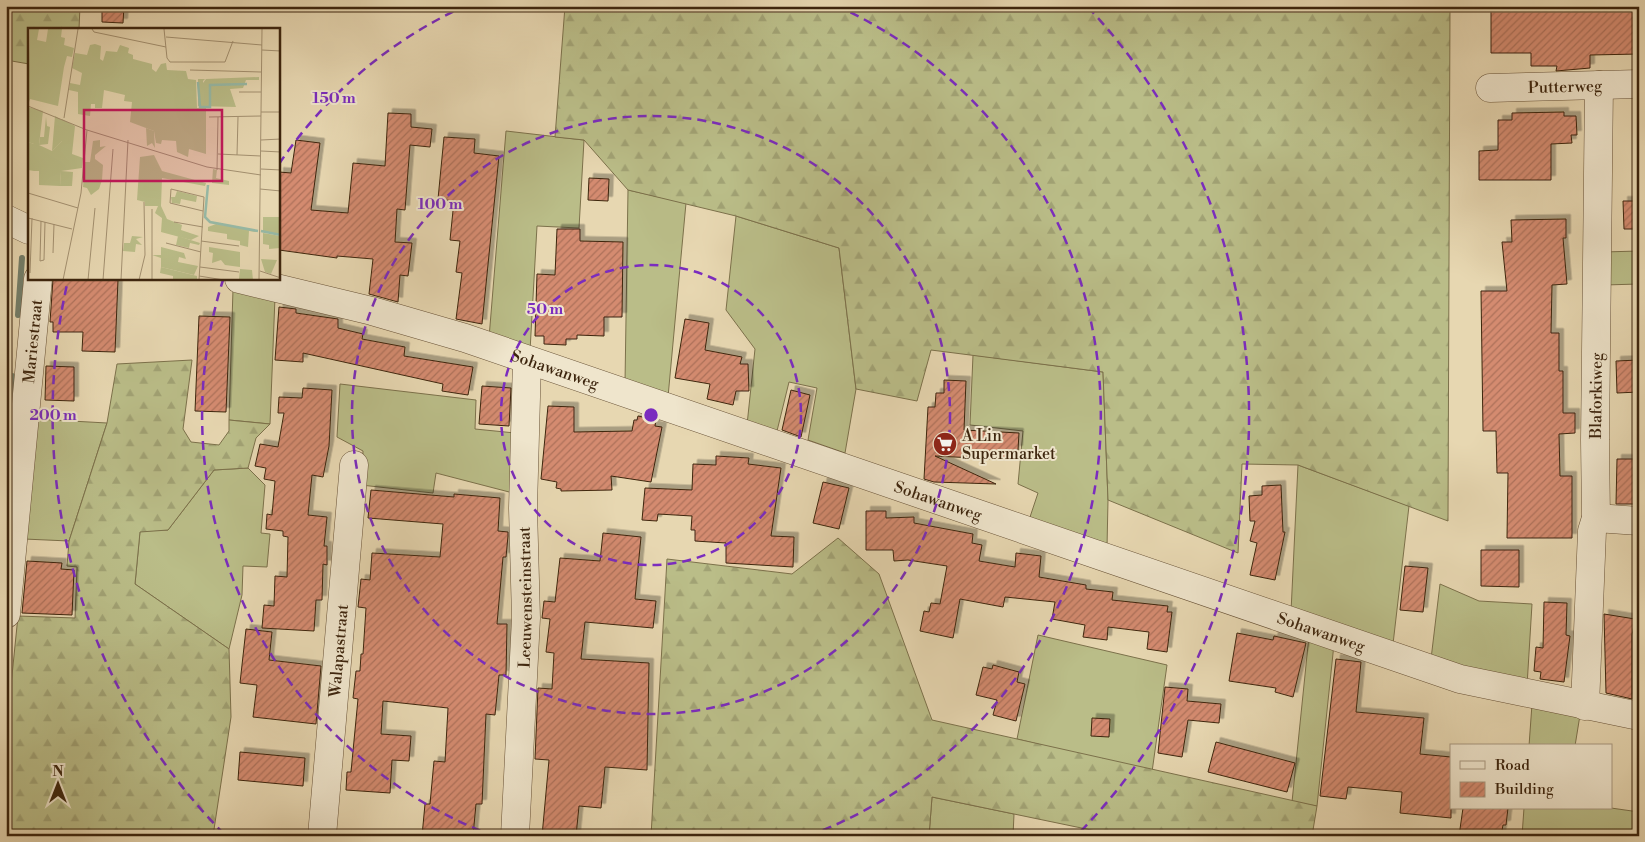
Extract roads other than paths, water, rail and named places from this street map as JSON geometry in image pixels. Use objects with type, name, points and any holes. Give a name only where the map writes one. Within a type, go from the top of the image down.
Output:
[{"type":"street","name":"Putterweg","points":[[1490,88],[1639,84]]},
{"type":"street","name":"Blaforkiweg","points":[[1585,706],[1592,531],[1596,518],[1595,440],[1599,85]]},
{"type":"street","points":[[6,219],[28,230]]},
{"type":"street","name":"Mariestraat","points":[[6,614],[38,280]]},
{"type":"street","name":"Sohawanweg","points":[[243,280],[372,311],[465,338],[1460,679],[1639,716]]},
{"type":"street","name":"Leeuwensteinstraat","points":[[515,836],[526,618],[523,508],[527,360]]},
{"type":"street","name":"Walapastraat","points":[[322,836],[354,465]]},
{"type":"street","points":[[1596,518],[1639,521]]},
{"type":"waterway","points":[[18,315],[22,258]]},
{"type":"waterway","points":[[6,437],[12,376]]},
{"type":"place","name":"A Lin Supermarket","points":[[945,444]]}]
